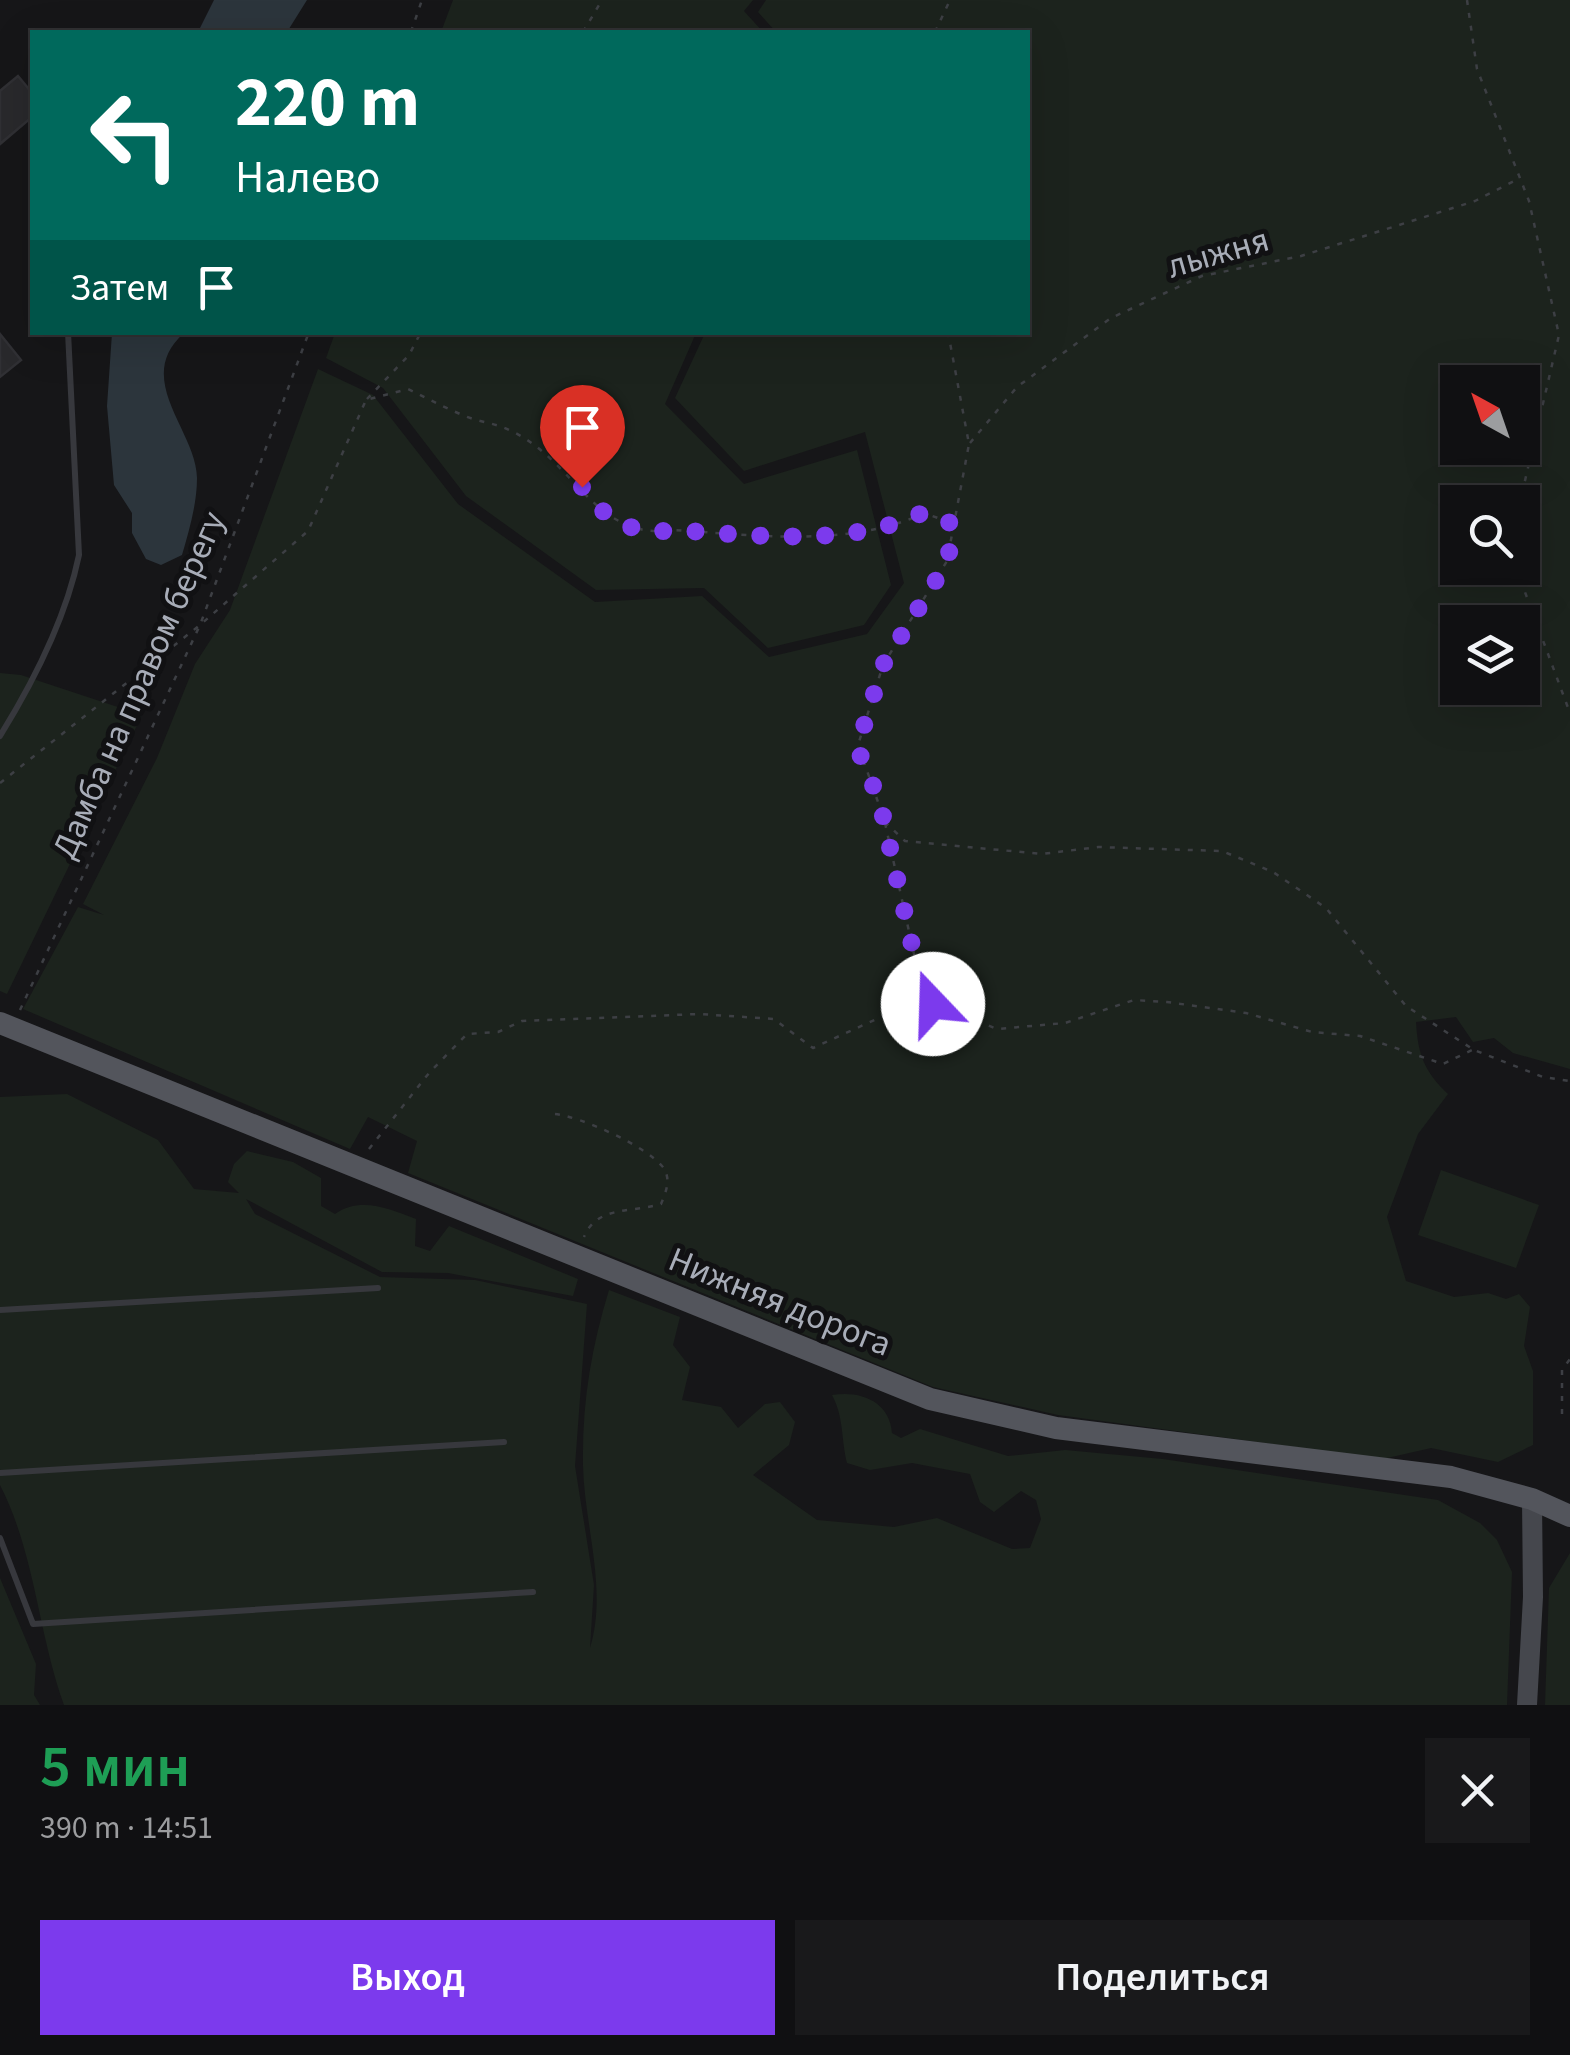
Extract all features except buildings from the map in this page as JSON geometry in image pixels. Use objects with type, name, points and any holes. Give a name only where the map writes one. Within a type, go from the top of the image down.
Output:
[{"type":"main road","name":"Нижняя дорога","points":[[6,1026],[296,1144],[362,1166],[930,1400],[1056,1428],[1451,1477],[1532,1499],[1570,1516]]},
{"type":"main road","points":[[1526,1705],[1533,1598],[1532,1499]]},
{"type":"lane","points":[[0,736],[44,652],[72,587],[79,555],[68,335]]},
{"type":"lane","points":[[0,1310],[378,1288]]},
{"type":"lane","points":[[0,1473],[504,1442]]},
{"type":"lane","points":[[0,1538],[33,1624],[533,1592]]},
{"type":"path","points":[[412,30],[422,0]]},
{"type":"path","points":[[584,30],[602,0]]},
{"type":"path","points":[[935,30],[950,0]]},
{"type":"path","points":[[1466,0],[1477,69],[1520,178],[1558,335],[1524,485]]},
{"type":"path","name":"лыжня","points":[[968,444],[1016,388],[1112,318],[1202,276],[1300,256],[1475,201],[1520,178]]},
{"type":"path","name":"Дамба на правом берегу","points":[[6,1026],[200,626],[308,335]]},
{"type":"path","points":[[0,784],[200,626],[308,531],[366,400],[408,355],[419,335]]},
{"type":"path","points":[[933,1004],[914,954],[884,822],[858,745],[883,665],[948,561],[968,444],[949,335]]},
{"type":"path","points":[[366,400],[408,389],[466,417],[509,429],[552,459],[582,487],[598,511],[646,534],[674,530],[842,538],[898,525],[924,512],[953,524]]},
{"type":"path","points":[[1522,585],[1570,713]]},
{"type":"path","points":[[884,822],[905,841],[1042,854],[1098,847],[1222,851],[1273,872],[1326,908],[1406,1006],[1474,1050],[1543,1077],[1570,1081]]},
{"type":"path","points":[[362,1166],[370,1146],[428,1073],[467,1034],[498,1032],[522,1022],[699,1014],[774,1019],[813,1048],[881,1017],[933,1004],[997,1029],[1065,1023],[1134,1000],[1246,1014],[1312,1032],[1360,1036],[1444,1064],[1474,1050]]},
{"type":"path","points":[[555,1114],[573,1116],[639,1150],[662,1166],[667,1176],[661,1204],[638,1212],[604,1213],[589,1223],[576,1257]]},
{"type":"path","points":[[1562,1414],[1562,1370],[1570,1359]]},
{"type":"shaded area","points":[[214,0],[307,0],[288,30],[199,30]]},
{"type":"shaded area","points":[[453,0],[753,0],[744,11],[761,30],[442,30]]},
{"type":"shaded area","points":[[766,0],[1570,0],[1570,1069],[1513,1053],[1494,1038],[1473,1042],[1456,1017],[1416,1022],[1424,1062],[1448,1094],[1418,1134],[1387,1217],[1406,1281],[1454,1297],[1488,1293],[1506,1299],[1519,1294],[1530,1307],[1524,1346],[1533,1371],[1533,1445],[1498,1462],[1431,1448],[1383,1459],[1058,1415],[933,1387],[408,1173],[417,1141],[368,1117],[350,1149],[23,1009],[78,907],[104,915],[83,904],[157,758],[195,664],[230,610],[318,369],[373,395],[458,504],[595,602],[702,596],[769,657],[867,634],[904,583],[865,432],[744,471],[675,398],[704,335],[1030,335],[1030,30],[774,30],[758,12]]},
{"type":"shaded area","points":[[112,335],[182,335],[170,351],[164,368],[165,387],[194,460],[197,488],[182,555],[161,565],[146,559],[132,533],[132,513],[114,485],[107,406]]},
{"type":"shaded area","points":[[334,335],[695,335],[665,404],[744,484],[857,450],[891,585],[864,625],[768,648],[704,588],[596,590],[466,496],[383,388],[326,358]]},
{"type":"shaded area","points":[[0,673],[21,675],[142,715],[7,994],[0,991]]},
{"type":"shaded area","points":[[67,1094],[158,1140],[194,1189],[239,1193],[228,1182],[234,1164],[247,1151],[293,1162],[321,1178],[321,1206],[335,1214],[365,1205],[416,1219],[415,1246],[430,1251],[449,1226],[578,1279],[573,1296],[448,1273],[382,1272],[246,1199],[255,1214],[380,1277],[475,1280],[587,1304],[575,1466],[594,1585],[590,1648],[597,1603],[584,1488],[584,1420],[597,1334],[609,1290],[680,1317],[673,1345],[690,1367],[682,1400],[721,1407],[738,1428],[765,1404],[780,1402],[795,1422],[789,1445],[753,1475],[817,1520],[894,1527],[937,1518],[1012,1549],[1030,1548],[1041,1519],[1036,1500],[1021,1491],[994,1512],[980,1502],[970,1474],[912,1463],[870,1470],[847,1463],[832,1395],[843,1394],[863,1397],[880,1406],[892,1433],[901,1438],[920,1429],[1008,1456],[1065,1450],[1163,1459],[1438,1500],[1480,1523],[1497,1540],[1512,1572],[1507,1705],[64,1705],[21,1538],[0,1485],[0,1097]]},
{"type":"shaded area","points":[[1441,1170],[1539,1205],[1516,1268],[1418,1235]]},
{"type":"shaded area","points":[[1570,1553],[1570,1705],[1545,1705],[1549,1588]]},
{"type":"shaded area","points":[[0,1578],[36,1664],[34,1695],[40,1705],[0,1705]]},
{"type":"route","points":[[582,487],[598,511],[646,534],[674,530],[842,538],[898,525],[924,512],[953,524],[948,561],[883,665],[858,745],[864,770],[878,794],[914,954],[933,1004]]}]
